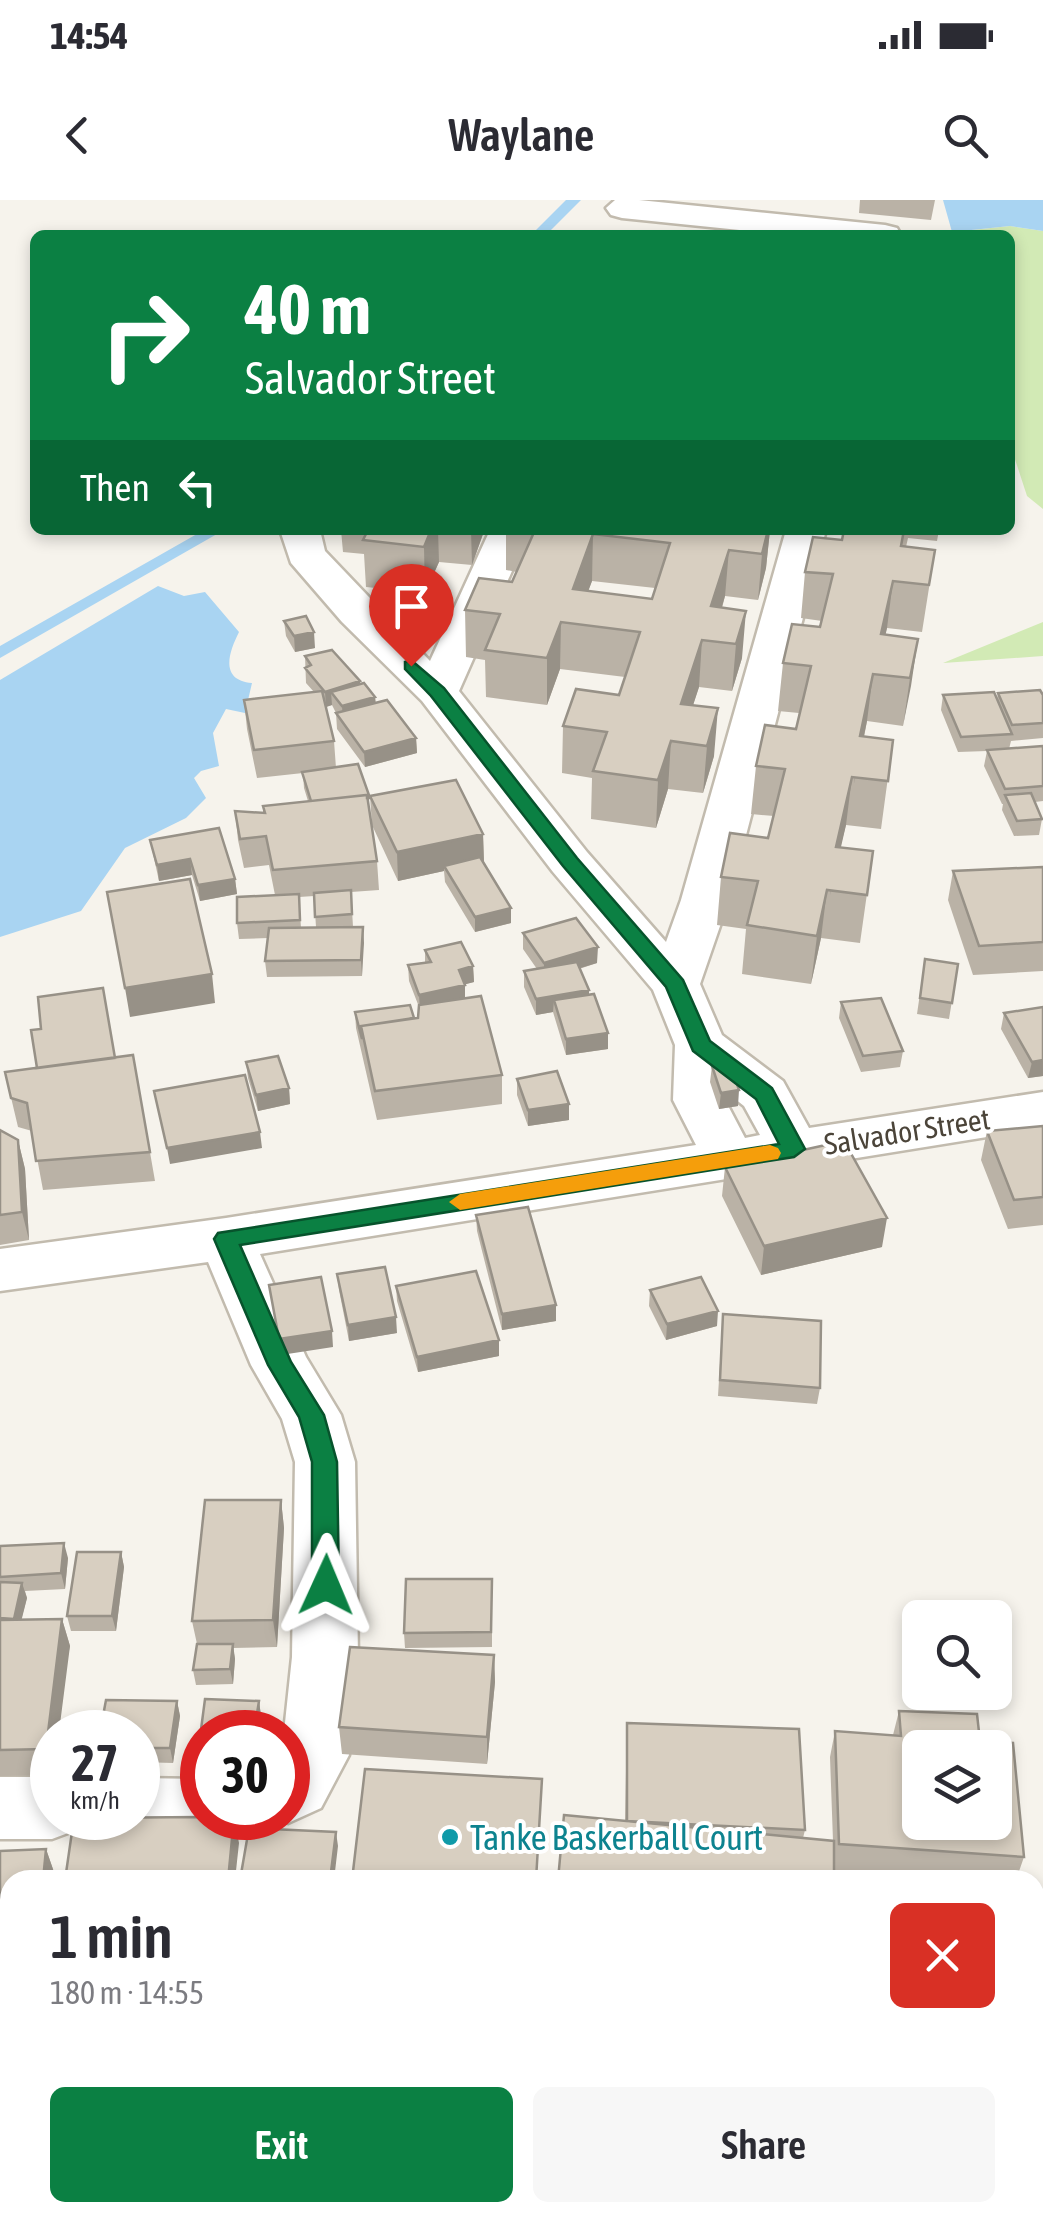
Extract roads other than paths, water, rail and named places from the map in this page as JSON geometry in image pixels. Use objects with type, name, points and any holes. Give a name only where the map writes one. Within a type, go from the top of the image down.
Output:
[{"type":"street","points":[[618,211],[829,230]]},
{"type":"street","points":[[301,535],[304,554],[357,613],[438,692],[570,862],[676,984],[701,1046],[699,1100],[730,1160]]},
{"type":"street","points":[[438,692],[508,535]]},
{"type":"street","points":[[676,984],[705,900],[805,535]]},
{"type":"street","points":[[701,1046],[764,1094],[794,1149]]},
{"type":"street","name":"Salvador Street","points":[[0,1270],[226,1239],[1043,1110]]},
{"type":"street","points":[[226,1239],[280,1365],[311,1415],[325,1462],[325,1657],[310,1733]]},
{"type":"street","points":[[0,1808],[30,1808]]},
{"type":"water","points":[[943,200],[1043,200],[1043,231],[1010,226],[951,230]]},
{"type":"water","points":[[158,586],[184,596],[205,592],[239,632],[229,665],[235,677],[252,683],[245,713],[226,709],[213,733],[219,766],[201,771],[194,778],[206,798],[186,818],[125,848],[81,911],[0,937],[0,680]]},
{"type":"waterway","points":[[543,230],[574,200]]},
{"type":"waterway","points":[[0,653],[207,535]]},
{"type":"place","name":"Tanke Baskerball Court","points":[[450,1837]]}]
